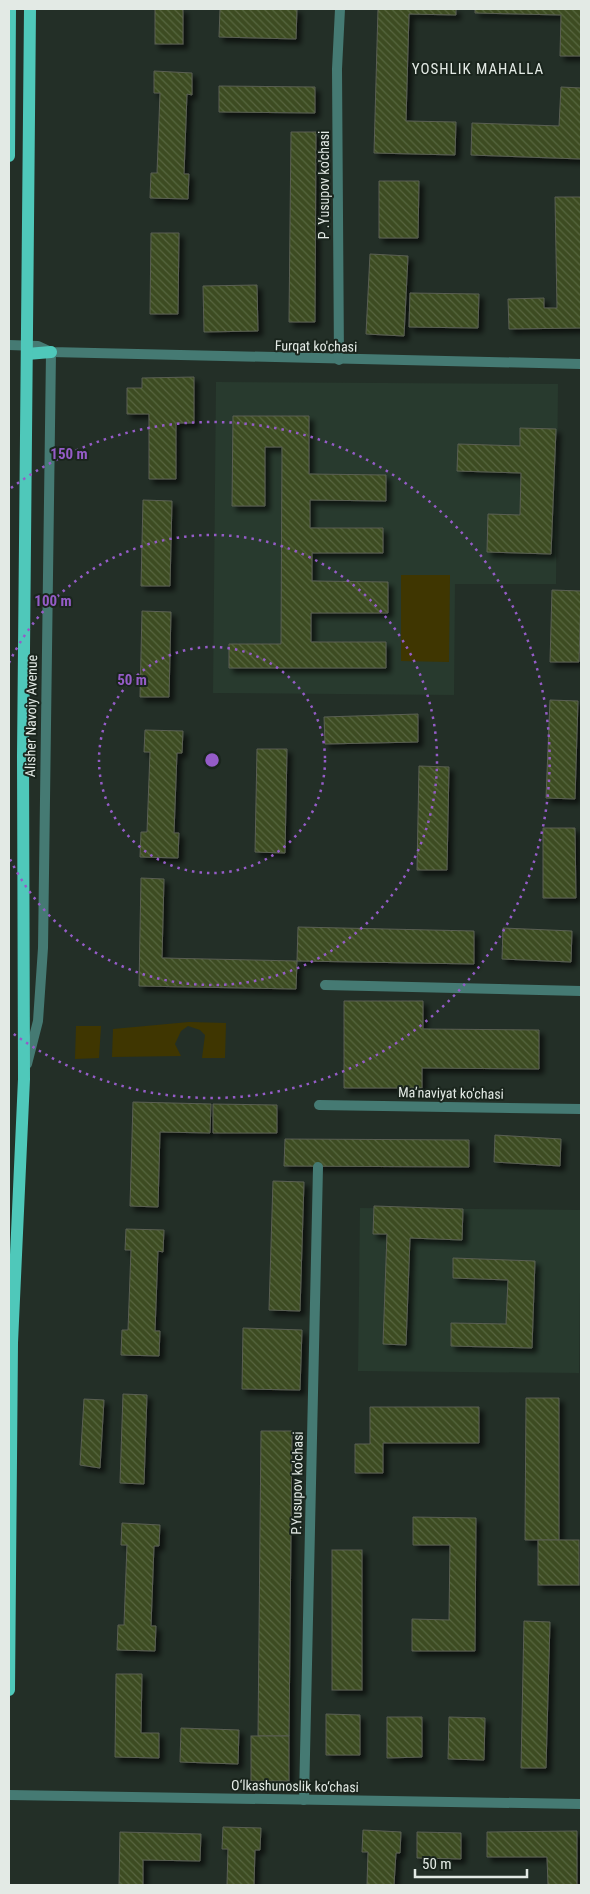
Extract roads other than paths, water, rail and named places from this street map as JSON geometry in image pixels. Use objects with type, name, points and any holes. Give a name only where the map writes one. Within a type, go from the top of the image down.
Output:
[{"type":"main road","points":[[9,156],[10,9]]},
{"type":"main road","name":"Alisher Navoiy Avenue","points":[[9,1690],[12,1343],[24,1078],[23,756],[30,9]]},
{"type":"main road","points":[[27,349],[51,352]]},
{"type":"street","name":"P .Yusupov ko'chasi","points":[[339,360],[337,70],[340,9]]},
{"type":"street","points":[[9,345],[27,349]]},
{"type":"street","name":"Furqat ko'chasi","points":[[51,352],[581,364]]},
{"type":"street","name":"Alisher Navoiy Avenue","points":[[24,1078],[38,1021],[43,948],[51,352]]},
{"type":"street","points":[[325,986],[581,992]]},
{"type":"street","name":"Ma’naviyat ko'chasi","points":[[320,1105],[581,1109]]},
{"type":"street","name":"P.Yusupov ko'chasi","points":[[304,1800],[318,1166]]},
{"type":"street","name":"O‘lkashunoslik ko‘chasi","points":[[9,1795],[581,1804]]},
{"type":"district","name":"YOSHLIK MAHALLA","points":[[478,69]]}]
